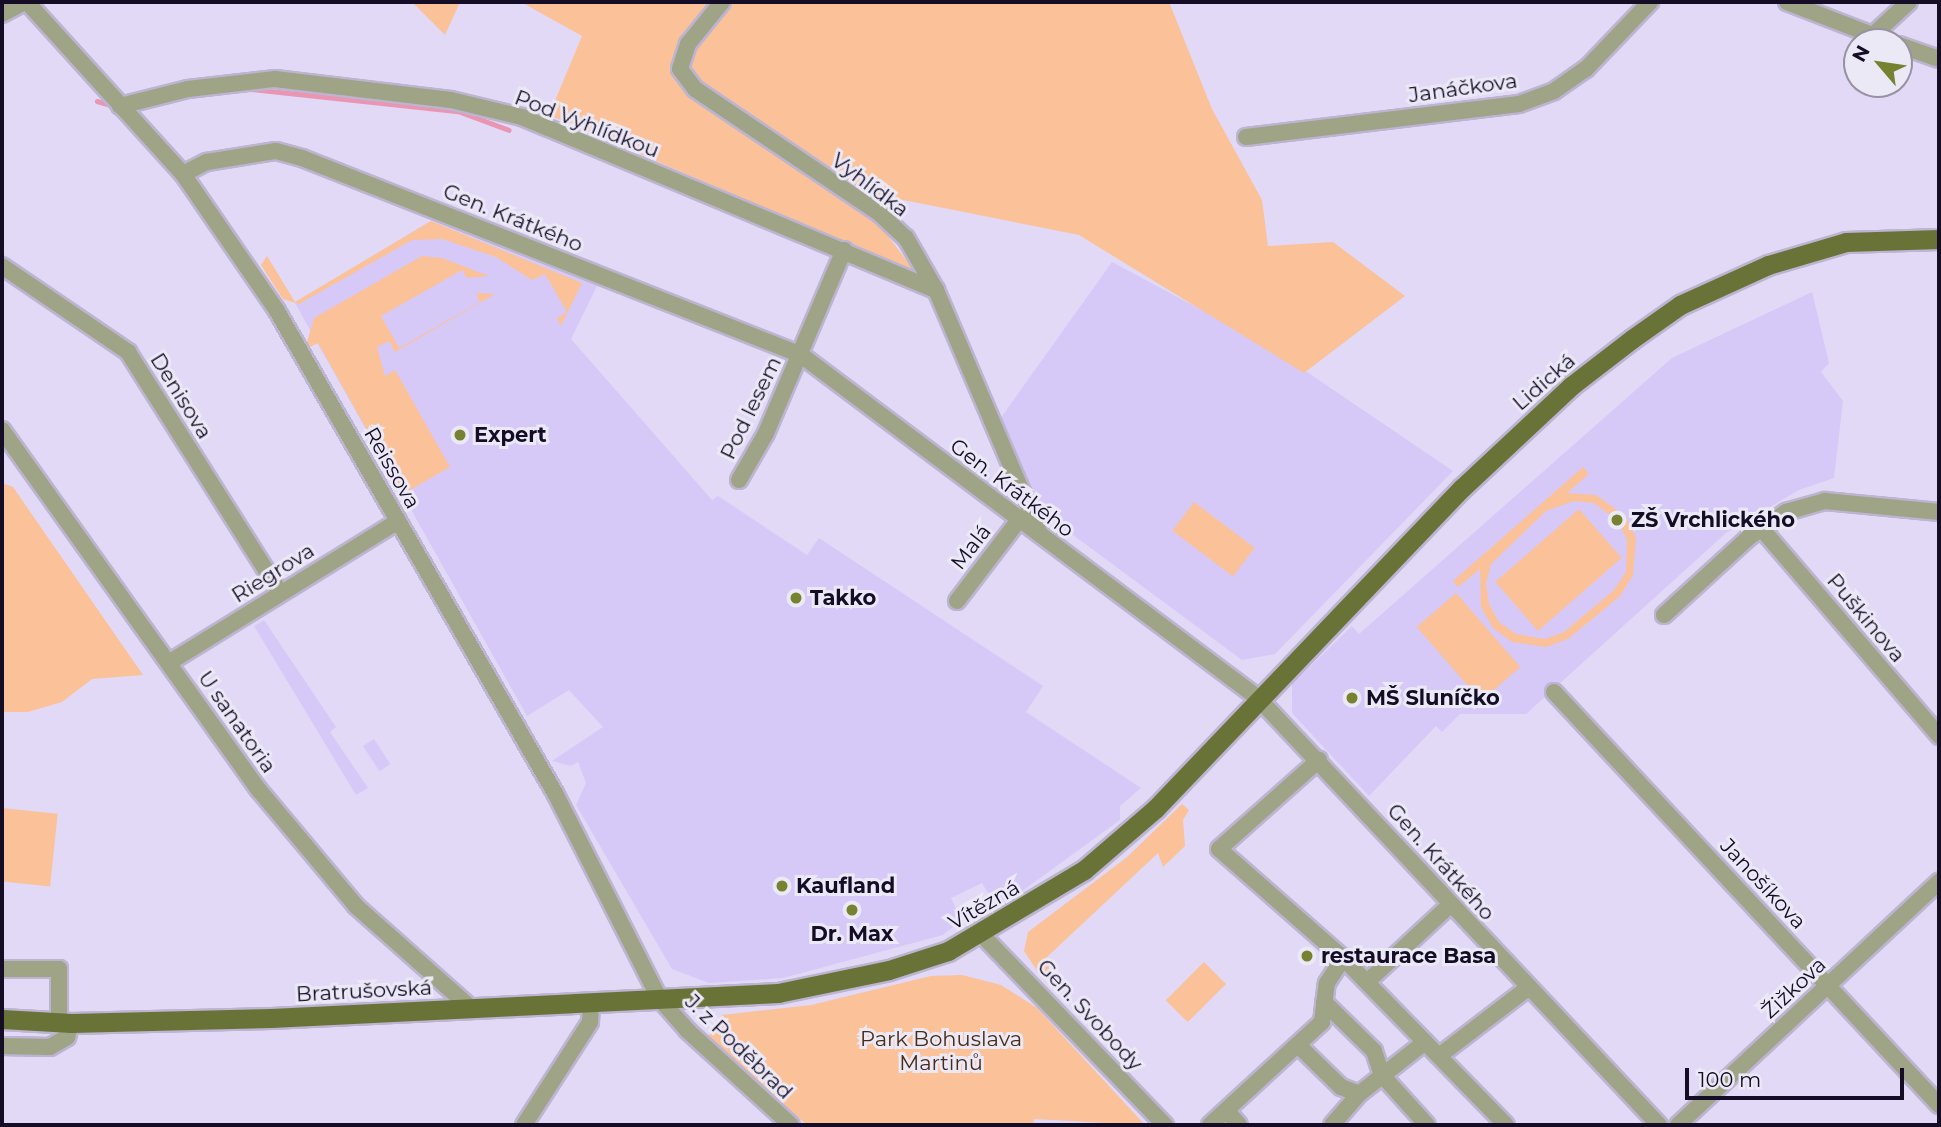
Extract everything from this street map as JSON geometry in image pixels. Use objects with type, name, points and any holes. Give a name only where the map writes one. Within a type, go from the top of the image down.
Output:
[{"type":"main road","name":"Lidická","points":[[1258,698],[1462,488],[1561,395],[1680,305],[1768,265],[1846,242],[1939,239]]},
{"type":"main road","name":"Vítězná","points":[[659,998],[778,993],[889,970],[948,951],[982,935],[1084,870],[1155,809],[1258,698]]},
{"type":"main road","name":"Bratrušovská","points":[[2,1019],[65,1022],[472,1009],[659,998]]},
{"type":"street","points":[[2,14],[26,2]]},
{"type":"street","name":"Reissova","points":[[26,2],[183,173],[277,311],[555,793],[659,998]]},
{"type":"street","name":"Vyhlídka","points":[[722,2],[688,44],[680,69],[695,89],[880,214],[906,238],[936,290],[1041,536]]},
{"type":"street","name":"Janáčkova","points":[[1246,137],[1519,104],[1554,91],[1586,69],[1650,2]]},
{"type":"street","points":[[1787,2],[1851,28]]},
{"type":"street","points":[[1880,28],[1909,2]]},
{"type":"street","points":[[1913,50],[1939,58]]},
{"type":"street","name":"Pod Vyhlídkou","points":[[120,106],[188,89],[275,79],[451,100],[522,117],[936,290]]},
{"type":"street","name":"Gen. Krátkého","points":[[183,173],[207,162],[275,151],[302,158],[801,355],[1258,698],[1659,1125]]},
{"type":"street","name":"Pod lesem","points":[[738,480],[766,433],[844,250]]},
{"type":"street","name":"Denisova","points":[[2,266],[128,352],[280,592]]},
{"type":"street","name":"U sanatoria","points":[[2,430],[259,790],[356,906],[472,1009]]},
{"type":"street","points":[[1664,615],[1762,528],[1786,512],[1825,501],[1939,512]]},
{"type":"street","name":"Malá","points":[[957,601],[1019,520]]},
{"type":"street","name":"Riegrova","points":[[170,662],[398,522]]},
{"type":"street","name":"Puškinova","points":[[1762,528],[1939,736]]},
{"type":"street","name":"Janošíkova","points":[[1554,692],[1939,1105]]},
{"type":"street","points":[[1319,760],[1219,849],[1343,958],[1506,1125]]},
{"type":"street","name":"Žižkova","points":[[1678,1125],[1939,882]]},
{"type":"street","points":[[1367,982],[1450,905]]},
{"type":"street","name":"Gen. Svobody","points":[[982,935],[1165,1125]]},
{"type":"street","points":[[1210,1125],[1322,1022],[1327,982],[1343,958]]},
{"type":"street","points":[[2,968],[59,969],[66,1037],[50,1047],[2,1046]]},
{"type":"street","points":[[1439,1056],[1528,988]]},
{"type":"street","name":"J. z Poděbrad","points":[[659,998],[688,1031],[792,1125]]},
{"type":"street","points":[[1324,1002],[1374,1051],[1382,1075],[1427,1125]]},
{"type":"street","points":[[524,1125],[590,1022],[592,1003]]},
{"type":"street","points":[[1332,1125],[1359,1094],[1425,1042]]},
{"type":"street","points":[[1298,1045],[1341,1087],[1359,1094]]},
{"type":"street","points":[[1227,1111],[1239,1125]]},
{"type":"shaded area","points":[[431,221],[597,286],[571,339],[712,500],[718,496],[807,555],[819,538],[1043,686],[1026,712],[1141,788],[1120,806],[1120,820],[1007,902],[992,900],[982,883],[951,898],[958,913],[953,927],[943,935],[783,978],[709,983],[672,969],[576,805],[586,783],[578,762],[571,766],[552,761],[603,727],[569,690],[527,716],[295,303]]},
{"type":"shaded area","points":[[1112,262],[1267,345],[1453,471],[1275,654],[1242,660],[1042,512],[1000,419]]},
{"type":"shaded area","name":"ZŠ Vrchlického","points":[[1812,292],[1829,363],[1821,372],[1843,401],[1834,478],[1799,490],[1726,533],[1526,714],[1460,714],[1442,732],[1436,726],[1369,796],[1292,713],[1292,684],[1352,626],[1359,634],[1672,358]]},
{"type":"shaded area","points":[[264,620],[336,727],[330,732],[368,788],[356,795],[254,626]]},
{"type":"shaded area","points":[[374,739],[390,764],[379,771],[363,746]]},
{"type":"green space","points":[[412,2],[460,2],[445,35]]},
{"type":"green space","points":[[521,2],[1169,2],[1212,109],[1262,200],[1268,246],[1333,242],[1405,296],[1304,373],[1079,235],[853,190],[916,273],[549,115],[582,36]]},
{"type":"green space","points":[[431,221],[582,283],[561,326],[557,318],[567,312],[545,274],[532,280],[496,257],[442,239],[412,240],[299,304],[283,299],[261,265],[267,256],[295,302]]},
{"type":"green space","points":[[422,256],[442,258],[489,276],[467,278],[462,270],[381,316],[399,348],[480,302],[476,293],[495,294],[395,352],[389,341],[377,347],[385,376],[395,370],[450,467],[403,494],[318,343],[310,347],[307,342],[314,318]]},
{"type":"green space","points":[[1583,467],[1589,474],[1567,493],[1596,495],[1625,516],[1636,538],[1633,575],[1620,596],[1568,639],[1546,647],[1512,642],[1493,628],[1481,607],[1480,569],[1458,587],[1453,581]],"holes":[[[1574,501],[1594,503],[1618,521],[1627,540],[1626,572],[1614,590],[1564,632],[1545,639],[1516,634],[1499,622],[1489,604],[1486,584],[1491,564],[1546,511]]]},
{"type":"green space","points":[[2,483],[13,487],[143,675],[92,679],[62,702],[28,712],[2,712]]},
{"type":"green space","points":[[1194,502],[1255,548],[1233,576],[1172,531]]},
{"type":"green space","points":[[1579,509],[1622,558],[1538,631],[1495,582]]},
{"type":"green space","points":[[1456,593],[1520,667],[1481,701],[1417,627]]},
{"type":"green space","points":[[1182,804],[1189,810],[1183,820],[1185,846],[1163,867],[1158,853],[1046,958],[1050,971],[1042,978],[1024,951],[1028,932],[1126,858]]},
{"type":"green space","points":[[2,808],[58,814],[50,886],[2,881]]},
{"type":"green space","points":[[1204,962],[1226,984],[1188,1022],[1166,1000]]},
{"type":"green space","name":"Park Bohuslava Martinů","points":[[962,975],[1001,985],[1037,1008],[1145,1125],[1034,1119],[1033,1125],[807,1125],[708,1037],[722,1015],[811,1005],[931,976]]},
{"type":"waterway","points":[[251,89],[458,111],[509,130]]},
{"type":"waterway","points":[[97,101],[114,106]]},
{"type":"place","name":"Expert","points":[[460,435]]},
{"type":"place","name":"ZŠ Vrchlického","points":[[1617,520]]},
{"type":"place","name":"Takko","points":[[796,598]]},
{"type":"place","name":"MŠ Sluníčko","points":[[1352,698]]},
{"type":"place","name":"Kaufland","points":[[782,886]]},
{"type":"place","name":"Dr. Max","points":[[852,910]]},
{"type":"place","name":"restaurace Basa","points":[[1307,956]]}]
